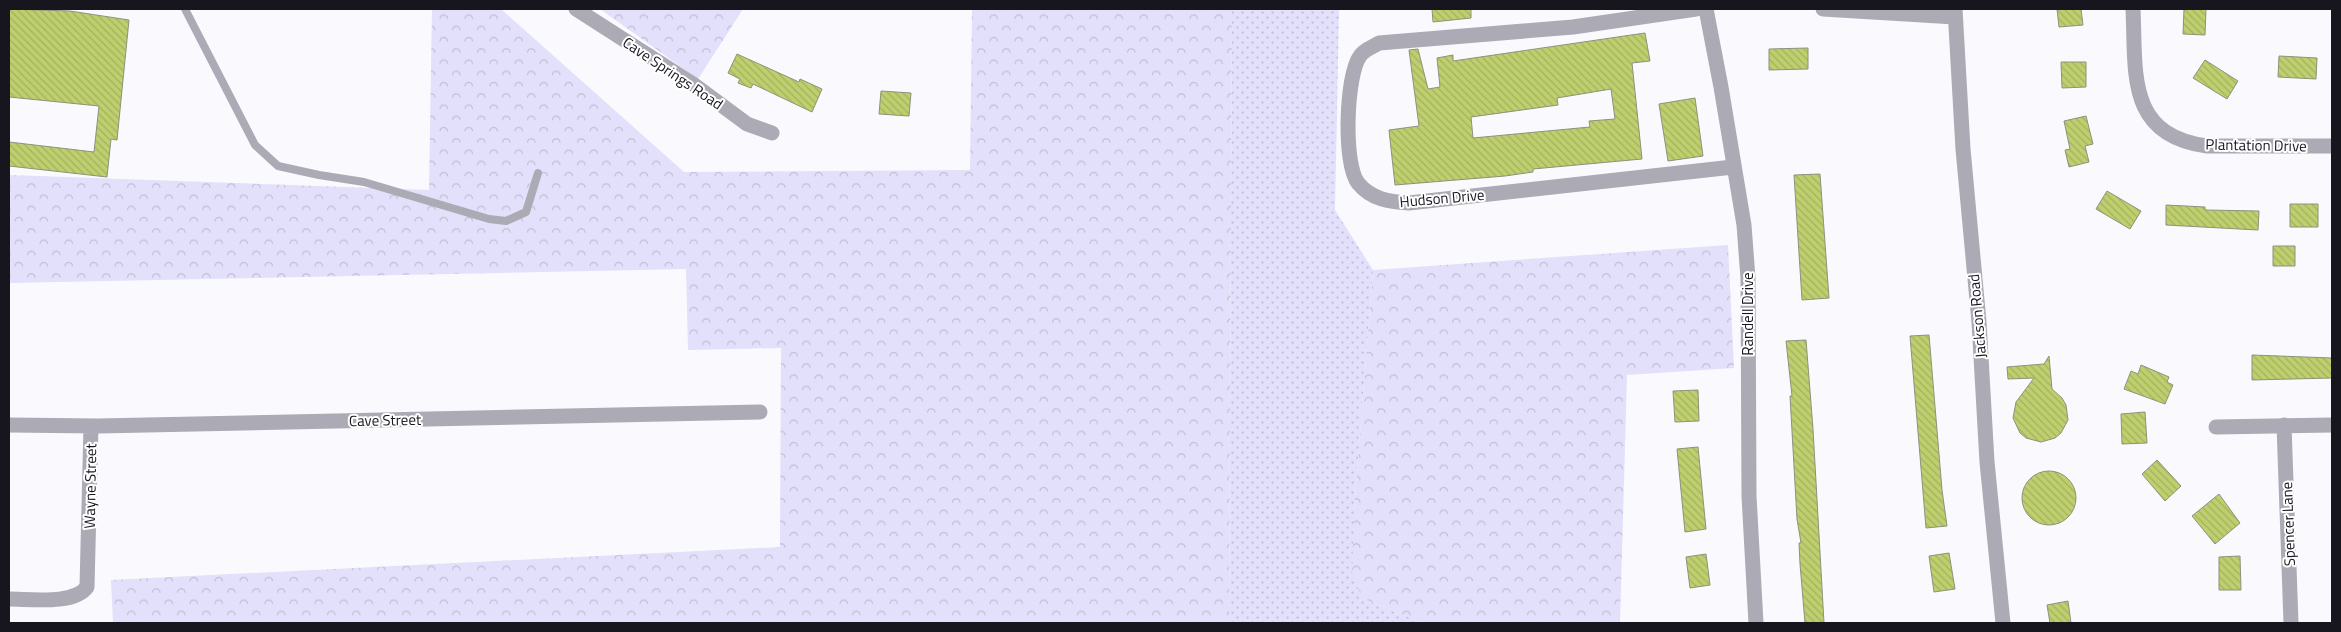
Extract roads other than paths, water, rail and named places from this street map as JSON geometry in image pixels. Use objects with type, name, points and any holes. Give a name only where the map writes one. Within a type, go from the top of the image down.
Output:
[{"type":"street","name":"Cave Springs Road","points":[[576,9],[693,84],[746,124],[772,133]]},
{"type":"street","name":"Hudson Drive","points":[[1696,9],[1572,27],[1379,44],[1368,49],[1360,56],[1353,73],[1349,113],[1350,168],[1361,186],[1379,199],[1409,203],[1733,167]]},
{"type":"street","name":"Randell Drive","points":[[1706,9],[1744,225],[1748,278],[1749,496],[1756,623]]},
{"type":"street","points":[[1823,9],[1955,13]]},
{"type":"street","name":"Plantation Drive","points":[[2133,9],[2137,81],[2141,99],[2149,117],[2157,126],[2186,143],[2207,146],[2332,146]]},
{"type":"street","name":"Jackson Road","points":[[1955,13],[1963,149],[1979,322],[1987,462],[2003,623]]},
{"type":"street","name":"Cave Street","points":[[9,425],[91,426],[760,412]]},
{"type":"street","name":"Spencer Lane","points":[[2284,425],[2291,623]]},
{"type":"street","points":[[2216,427],[2332,425]]},
{"type":"street","name":"Wayne Street","points":[[9,599],[68,598],[82,594],[88,587],[91,426]]},
{"type":"lane","points":[[185,9],[255,145],[278,166],[319,176],[364,182],[456,211],[488,219],[506,221],[526,212],[538,173]]}]
